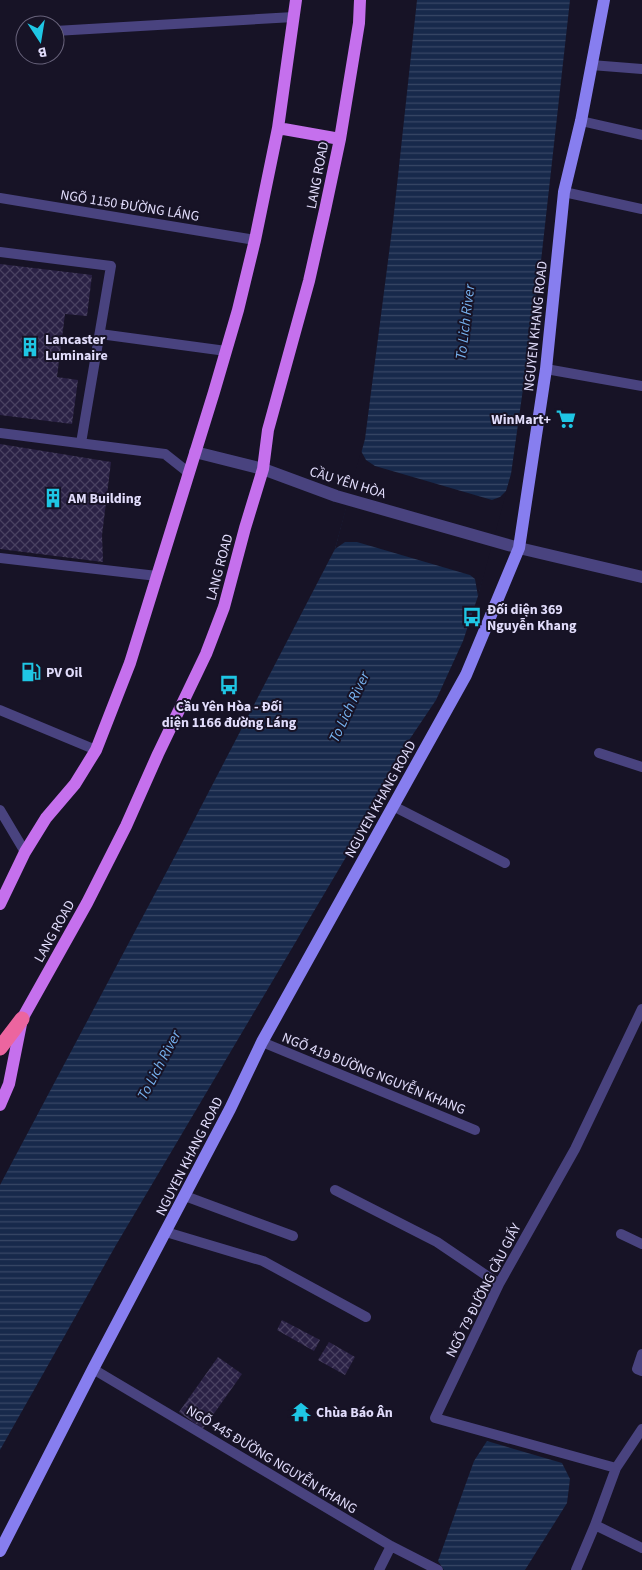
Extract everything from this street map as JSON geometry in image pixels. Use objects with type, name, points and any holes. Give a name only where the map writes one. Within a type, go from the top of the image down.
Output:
[{"type":"highway","points":[[0,1048],[22,1018]]},
{"type":"main road","points":[[0,904],[25,852],[46,818],[75,784],[96,750],[130,663],[226,351],[255,240],[278,128],[296,0]]},
{"type":"main road","name":"LANG ROAD","points":[[0,1105],[9,1084],[22,1018],[87,903],[126,826],[206,654],[224,607],[263,469],[268,430],[309,281],[325,210],[340,139],[359,23],[360,0]]},
{"type":"main road","name":"NGUYEN KHANG ROAD","points":[[0,1551],[93,1369],[185,1196],[262,1042],[466,675],[520,548],[546,369],[564,192],[604,0]]},
{"type":"main road","points":[[278,128],[340,139]]},
{"type":"street","name":"CẦU YÊN HÒA","points":[[195,452],[263,469],[348,499],[520,548],[642,576]]},
{"type":"lane","points":[[65,30],[294,17]]},
{"type":"lane","points":[[591,64],[642,69]]},
{"type":"lane","points":[[580,121],[642,135]]},
{"type":"lane","points":[[564,192],[642,209]]},
{"type":"lane","name":"NGÕ 1150 ĐƯỜNG LÁNG","points":[[0,198],[255,240]]},
{"type":"lane","points":[[0,252],[111,266],[81,443]]},
{"type":"lane","points":[[100,334],[226,351]]},
{"type":"lane","points":[[546,369],[642,386]]},
{"type":"lane","points":[[0,433],[165,454],[189,473]]},
{"type":"lane","points":[[0,558],[156,576]]},
{"type":"lane","points":[[0,710],[96,750]]},
{"type":"lane","points":[[599,753],[642,767]]},
{"type":"lane","points":[[393,806],[505,863]]},
{"type":"lane","points":[[0,810],[25,852]]},
{"type":"lane","name":"NGÕ 79 ĐƯỜNG CẦU GIẤY","points":[[616,1468],[436,1418],[499,1284],[575,1149],[642,1009]]},
{"type":"lane","name":"NGÕ 419 ĐƯỜNG NGUYỄN KHANG","points":[[262,1042],[475,1130]]},
{"type":"lane","points":[[335,1190],[437,1242],[499,1284]]},
{"type":"lane","points":[[185,1196],[293,1236]]},
{"type":"lane","points":[[166,1232],[263,1261],[366,1317]]},
{"type":"lane","points":[[621,1234],[642,1244]]},
{"type":"lane","points":[[642,1354],[637,1369],[642,1371]]},
{"type":"lane","name":"NGÕ 445 ĐƯỜNG NGUYỄN KHANG","points":[[93,1369],[391,1546],[438,1570]]},
{"type":"lane","points":[[576,1570],[616,1468],[642,1429]]},
{"type":"lane","points":[[595,1525],[642,1548]]},
{"type":"lane","points":[[379,1570],[391,1546]]},
{"type":"water","name":"To Lich River","points":[[417,0],[570,0],[541,261],[511,474],[478,596],[463,641],[436,700],[395,761],[349,852],[116,1245],[0,1450],[0,1185],[191,826],[335,549],[365,439],[393,222]]},
{"type":"water","points":[[487,1441],[562,1463],[570,1479],[567,1503],[525,1570],[444,1570],[438,1561],[474,1461]]},
{"type":"pier","points":[[361,451],[366,460],[375,466],[492,500],[500,497],[507,490],[478,596],[475,579],[470,575],[357,542],[345,542],[335,549]]},
{"type":"building","name":"Lancaster Luminaire","points":[[0,264],[92,275],[87,316],[65,314],[57,377],[78,380],[72,424],[0,415]]},
{"type":"building","name":"AM Building","points":[[0,444],[111,462],[102,535],[103,562],[0,549]]},
{"type":"building","points":[[282,1320],[320,1340],[314,1351],[277,1330]]},
{"type":"building","points":[[329,1342],[355,1357],[345,1375],[318,1360]]},
{"type":"building","points":[[218,1357],[242,1374],[203,1429],[179,1412]]},
{"type":"place","name":"Lancaster Luminaire","points":[[30,347]]},
{"type":"place","name":"WinMart+","points":[[566,419]]},
{"type":"place","name":"AM Building","points":[[53,498]]},
{"type":"place","name":"Đối diện 369 Nguyễn Khang","points":[[472,617]]},
{"type":"place","name":"PV Oil","points":[[31,672]]},
{"type":"place","name":"Cầu Yên Hòa - Đối diện 1166 đường Láng","points":[[229,685]]},
{"type":"place","name":"Chùa Báo Ân","points":[[301,1412]]}]
